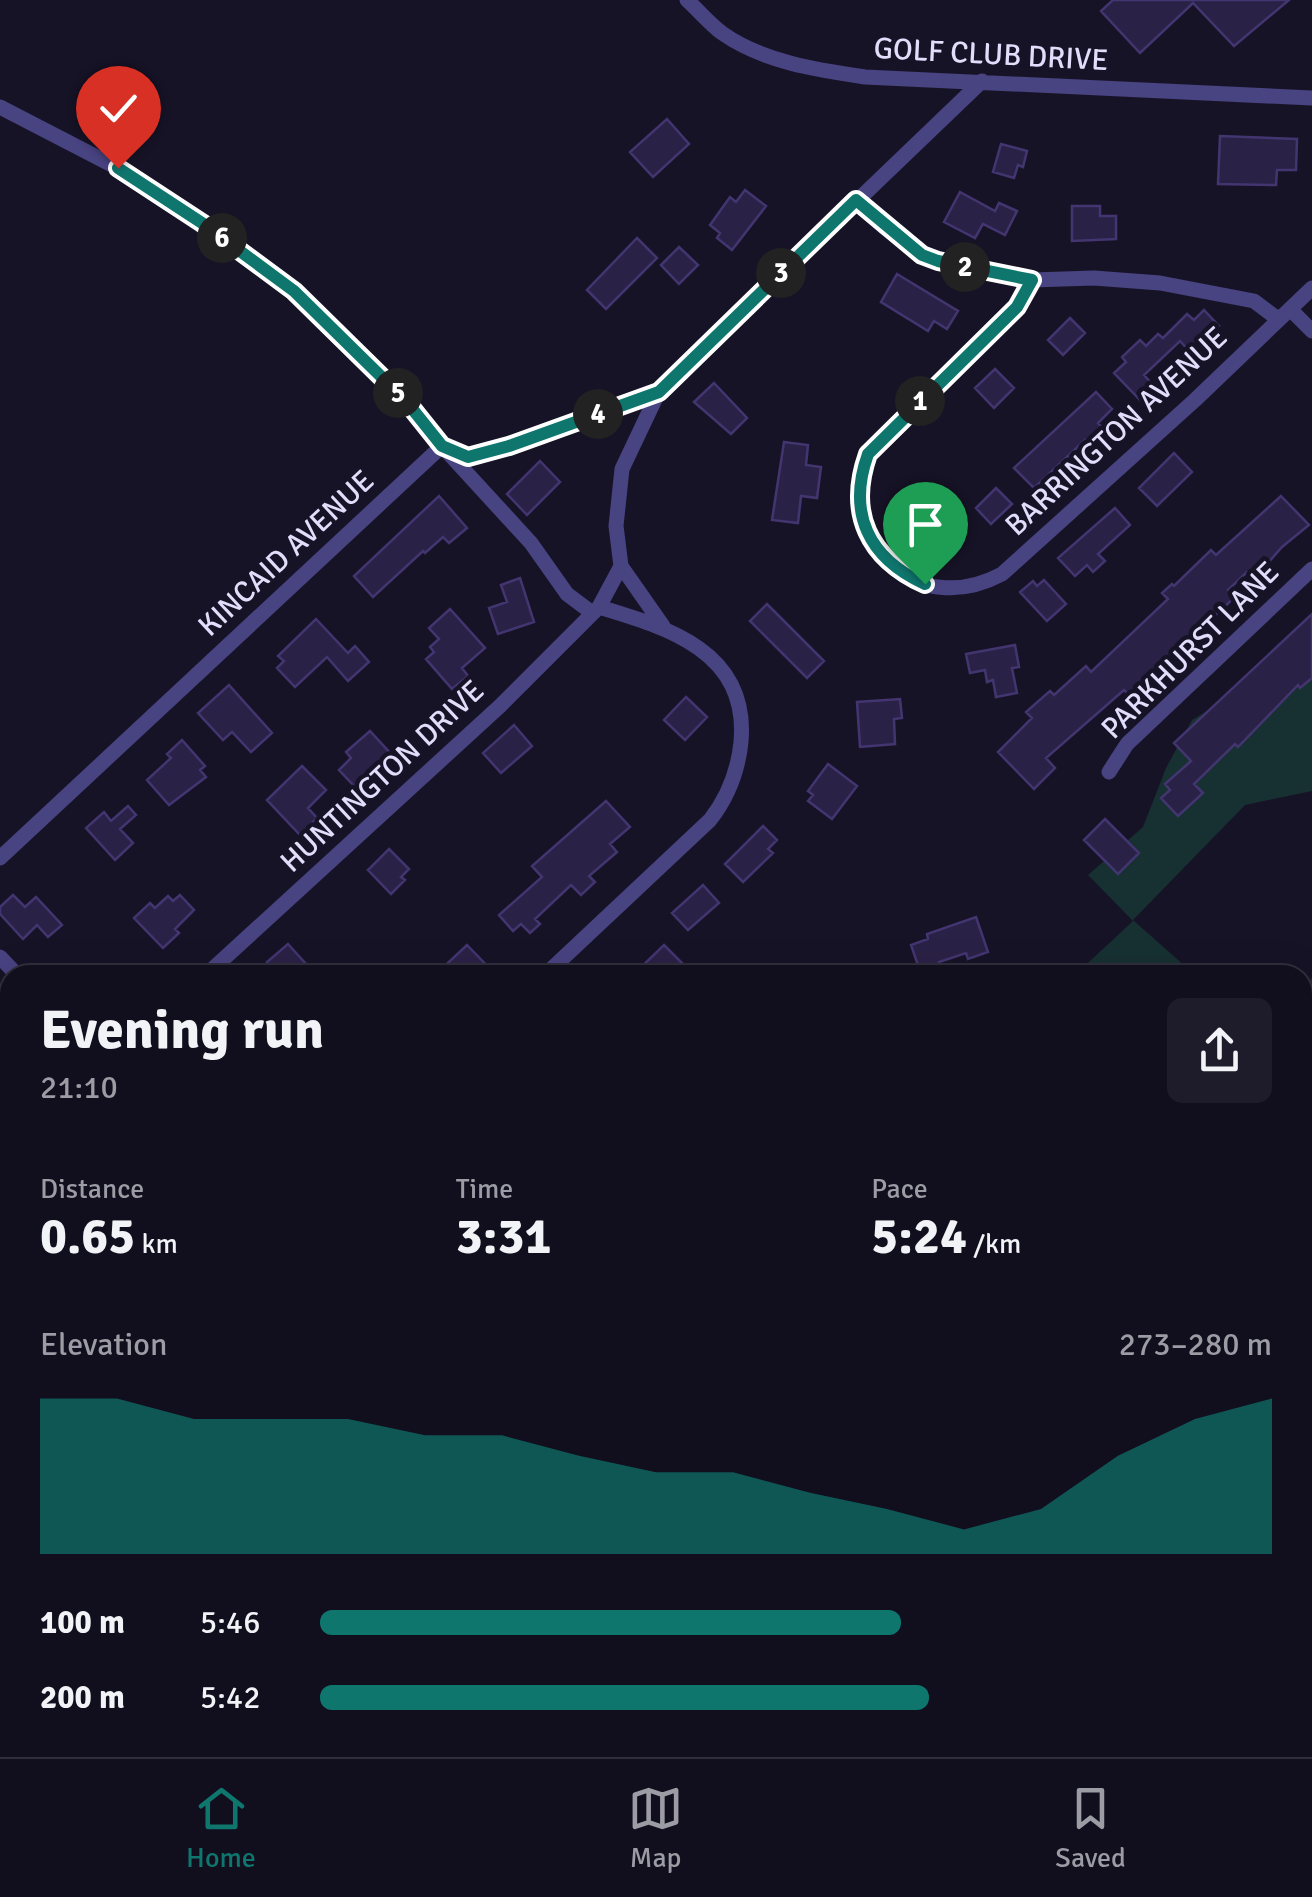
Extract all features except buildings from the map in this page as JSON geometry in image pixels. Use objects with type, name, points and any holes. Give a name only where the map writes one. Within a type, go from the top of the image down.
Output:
[{"type":"street","name":"GOLF CLUB DRIVE","points":[[688,0],[723,34],[779,60],[825,72],[1312,98]]},
{"type":"street","points":[[663,626],[621,566],[616,526],[622,469],[659,392],[982,81]]},
{"type":"street","points":[[0,107],[118,168],[202,223],[294,291],[406,401],[531,543],[567,594],[595,609],[663,626],[707,653],[727,674],[742,724],[738,766],[720,806],[710,820],[556,965]]},
{"type":"street","points":[[856,200],[922,255],[938,261],[1032,280],[1094,278],[1160,283],[1254,302],[1312,331]]},
{"type":"street","name":"BARRINGTON AVENUE","points":[[1032,280],[1017,307],[868,454],[858,495],[866,530],[878,552],[901,573],[925,584],[944,588],[984,583],[1002,574],[1310,293]]},
{"type":"street","points":[[442,446],[468,457],[659,392]]},
{"type":"street","name":"KINCAID AVENUE","points":[[0,858],[442,446]]},
{"type":"street","name":"HUNTINGTON DRIVE","points":[[217,965],[500,706],[595,609],[621,566]]},
{"type":"street","name":"PARKHURST LANE","points":[[1109,772],[1127,744],[1312,568]]},
{"type":"green space","points":[[1312,627],[1312,791],[1245,805],[1133,920],[1184,965],[1086,965],[1133,921],[1088,875],[1143,827],[1166,768],[1192,720],[1251,684]]},
{"type":"route","points":[[118,168],[202,223],[294,291],[406,401],[442,446],[468,457],[659,392],[856,200],[922,255],[1032,280],[1017,307],[868,454],[858,495],[866,530],[878,552],[901,573],[925,584]]}]
